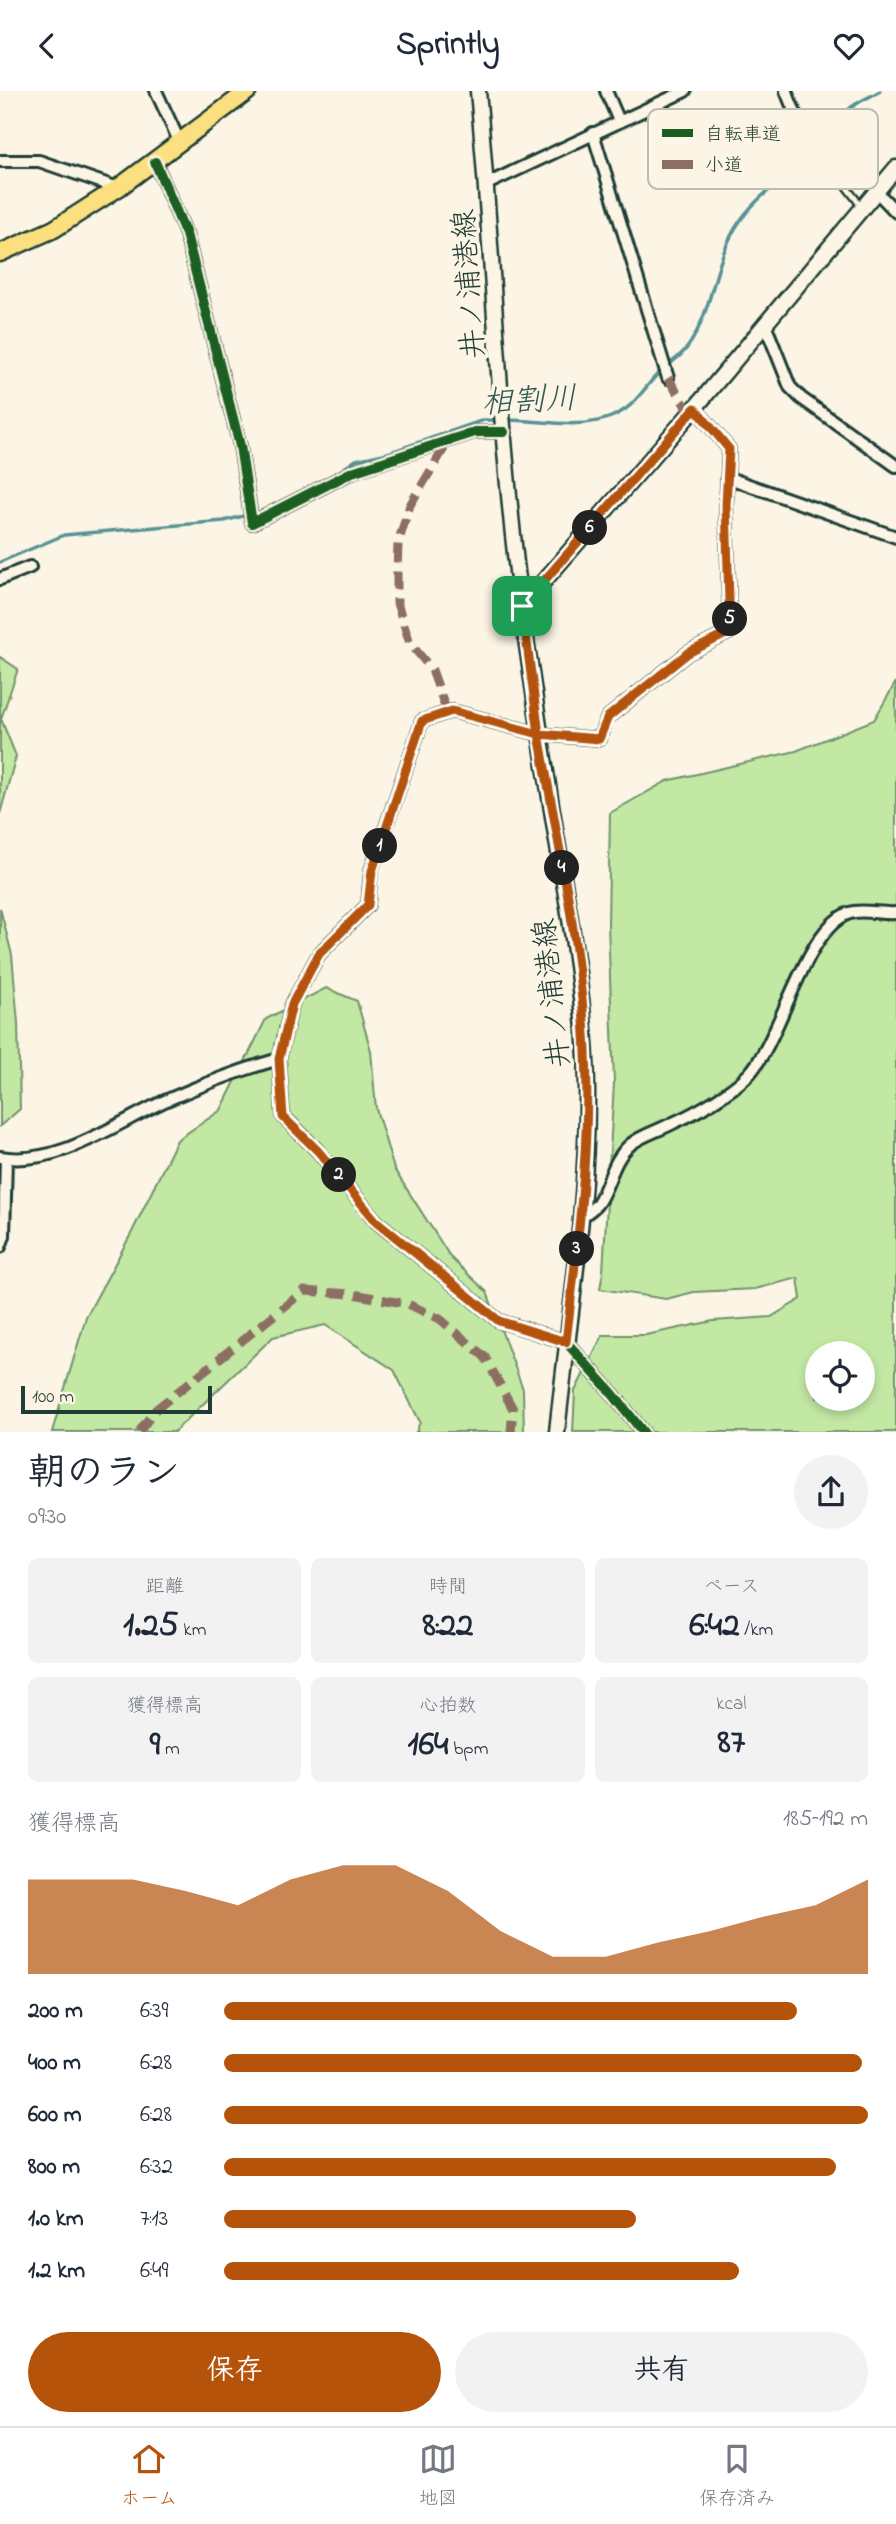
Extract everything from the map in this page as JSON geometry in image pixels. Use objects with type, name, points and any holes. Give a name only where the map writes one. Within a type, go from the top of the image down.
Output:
[{"type":"main road","points":[[0,253],[54,229],[118,188],[248,91]]},
{"type":"main road","name":"井ノ浦港線","points":[[478,91],[504,432],[522,606],[539,734],[582,991],[587,1091],[581,1217],[557,1432]]},
{"type":"main road","points":[[878,189],[896,168]]},
{"type":"main road","points":[[522,606],[695,408],[876,191]]},
{"type":"street","points":[[156,91],[180,143]]},
{"type":"street","points":[[606,91],[619,121]]},
{"type":"street","points":[[487,184],[685,91]]},
{"type":"street","points":[[786,91],[794,109]]},
{"type":"street","points":[[593,132],[668,378]]},
{"type":"street","points":[[0,160],[39,160],[118,188]]},
{"type":"street","points":[[155,162],[186,234],[240,446],[252,523],[352,472],[475,432],[504,432]]},
{"type":"street","points":[[876,191],[896,212]]},
{"type":"street","points":[[765,324],[790,387],[801,398],[896,466]]},
{"type":"street","points":[[643,1432],[566,1342],[499,1321],[376,1221],[318,1151],[283,1117],[279,1059],[292,1004],[319,954],[368,905],[372,871],[422,721],[452,711],[539,734],[599,739],[608,717],[688,653],[730,632],[726,505],[729,449],[695,408]]},
{"type":"street","points":[[729,478],[896,537]]},
{"type":"street","points":[[0,579],[30,567]]},
{"type":"street","points":[[581,1217],[596,1206],[605,1190],[612,1166],[634,1141],[706,1106],[749,1074],[772,1040],[806,961],[830,926],[852,912],[896,913]]},
{"type":"street","points":[[0,1247],[4,1236],[3,1157],[48,1155],[226,1074],[279,1059]]},
{"type":"lane","points":[[848,189],[862,207]]},
{"type":"green space","points":[[0,657],[18,669],[1,719],[16,756],[0,814]]},
{"type":"green space","points":[[896,682],[896,1432],[573,1432],[575,1391],[603,1335],[646,1335],[713,1321],[771,1317],[801,1299],[798,1278],[755,1289],[694,1292],[666,1299],[600,1289],[614,1083],[608,924],[610,813],[667,781],[796,751],[874,720]]},
{"type":"green space","points":[[0,908],[12,955],[18,1023],[20,1109],[0,1126]]},
{"type":"green space","points":[[326,988],[357,1001],[371,1051],[376,1109],[394,1169],[451,1258],[487,1292],[523,1389],[524,1432],[416,1432],[420,1422],[394,1370],[325,1325],[273,1337],[174,1432],[52,1432],[86,1317],[177,1140],[221,1110],[266,1019]]},
{"type":"waterway","name":"相割川","points":[[849,109],[880,91]]},
{"type":"waterway","name":"相割川","points":[[507,420],[586,423],[611,417],[630,405],[658,373],[683,353],[691,342],[705,313],[730,238],[745,215],[770,189]]},
{"type":"waterway","name":"相割川","points":[[333,476],[356,460],[388,453],[484,420],[499,420]]},
{"type":"waterway","name":"相割川","points":[[0,562],[64,535],[224,521],[267,510]]},
{"type":"marked path","points":[[668,378],[690,413]]},
{"type":"marked path","points":[[447,712],[432,670],[410,643],[397,603],[397,572],[398,543],[410,505],[448,442]]},
{"type":"marked path","points":[[139,1432],[155,1410],[304,1291],[353,1294],[408,1304],[440,1319],[485,1357],[513,1409],[511,1432]]},
{"type":"cycle path","points":[[155,162],[186,234],[240,446],[252,523],[352,472],[475,432],[504,432]]},
{"type":"cycle path","points":[[643,1432],[566,1342],[499,1321],[376,1221],[318,1151],[283,1116],[279,1059],[292,1004],[319,954],[368,905],[371,871],[422,721],[452,711],[539,734],[599,739],[608,717],[688,653],[730,632],[726,505],[729,449],[695,408]]},
{"type":"route","points":[[522,606],[539,734],[452,711],[422,721],[372,871],[368,905],[319,954],[292,1004],[279,1059],[283,1117],[318,1151],[376,1221],[499,1321],[566,1342],[581,1217],[587,1091],[585,1037],[582,991],[539,734],[599,739],[608,717],[688,653],[730,632],[726,505],[729,449],[695,408],[522,606]]}]
